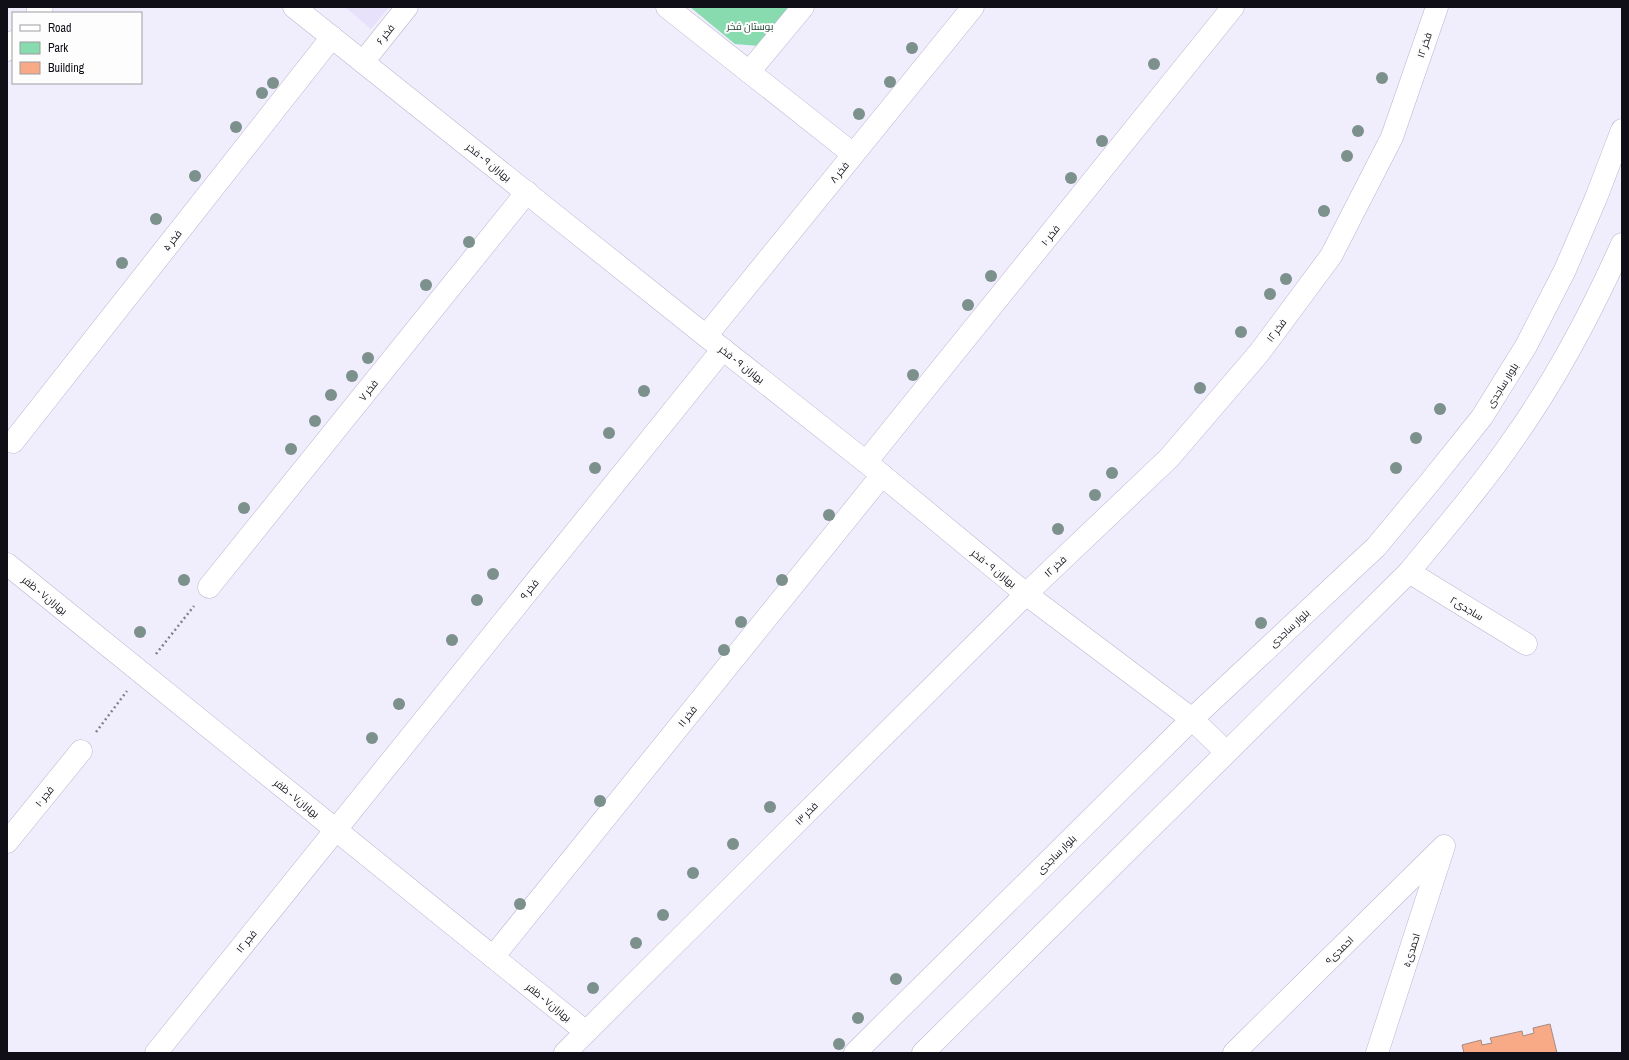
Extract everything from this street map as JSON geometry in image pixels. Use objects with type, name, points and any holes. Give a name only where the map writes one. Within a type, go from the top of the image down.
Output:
[{"type":"street","name":"بهاران ۹ - فخر","points":[[294,7],[874,469],[1026,594],[1192,718],[1226,752]]},
{"type":"street","name":"فخر ۶","points":[[363,62],[407,7]]},
{"type":"street","points":[[667,7],[853,154]]},
{"type":"street","points":[[749,72],[803,7]]},
{"type":"street","name":"فخر ۸","points":[[706,336],[973,7]]},
{"type":"street","name":"فخر ۱۰","points":[[874,469],[1233,7]]},
{"type":"street","name":"فخر ۱۲","points":[[1026,594],[1169,458],[1259,353],[1331,256],[1392,137],[1437,7]]},
{"type":"street","name":"فخر ۵","points":[[13,442],[332,37]]},
{"type":"street","name":"بلوار ساجدی","points":[[855,1053],[1192,718],[1376,547],[1482,417],[1526,346],[1565,270],[1596,198],[1622,130]]},
{"type":"street","name":"فخر ۷","points":[[209,587],[527,192]]},
{"type":"street","points":[[923,1053],[1409,572],[1461,509],[1515,437],[1561,365],[1602,288],[1622,244]]},
{"type":"street","name":"فخر ۹","points":[[336,830],[723,349]]},
{"type":"street","name":"فخر ۱۱","points":[[493,957],[874,469]]},
{"type":"street","name":"بهاران۷ - ظفر","points":[[7,564],[586,1032]]},
{"type":"street","name":"ساجدی۲","points":[[1409,572],[1526,644]]},
{"type":"street","name":"فخر ۱۳","points":[[565,1053],[1026,594]]},
{"type":"street","name":"فجر ۱۰","points":[[7,842],[80,751]]},
{"type":"street","name":"فجر ۱۲","points":[[156,1053],[336,830]]},
{"type":"street","name":"احمدی۹","points":[[1234,1053],[1444,846]]},
{"type":"street","name":"احمدی۵","points":[[1377,1053],[1444,846]]},
{"type":"shaded area","points":[[345,7],[389,7],[371,29]]},
{"type":"green space","name":"بوستان فخر","points":[[690,7],[791,7],[759,46],[735,44]]},
{"type":"building","points":[[1550,1024],[1557,1053],[1464,1053],[1462,1045],[1481,1040],[1482,1045],[1492,1043],[1490,1038],[1522,1031],[1523,1036],[1534,1033],[1533,1028]]}]
